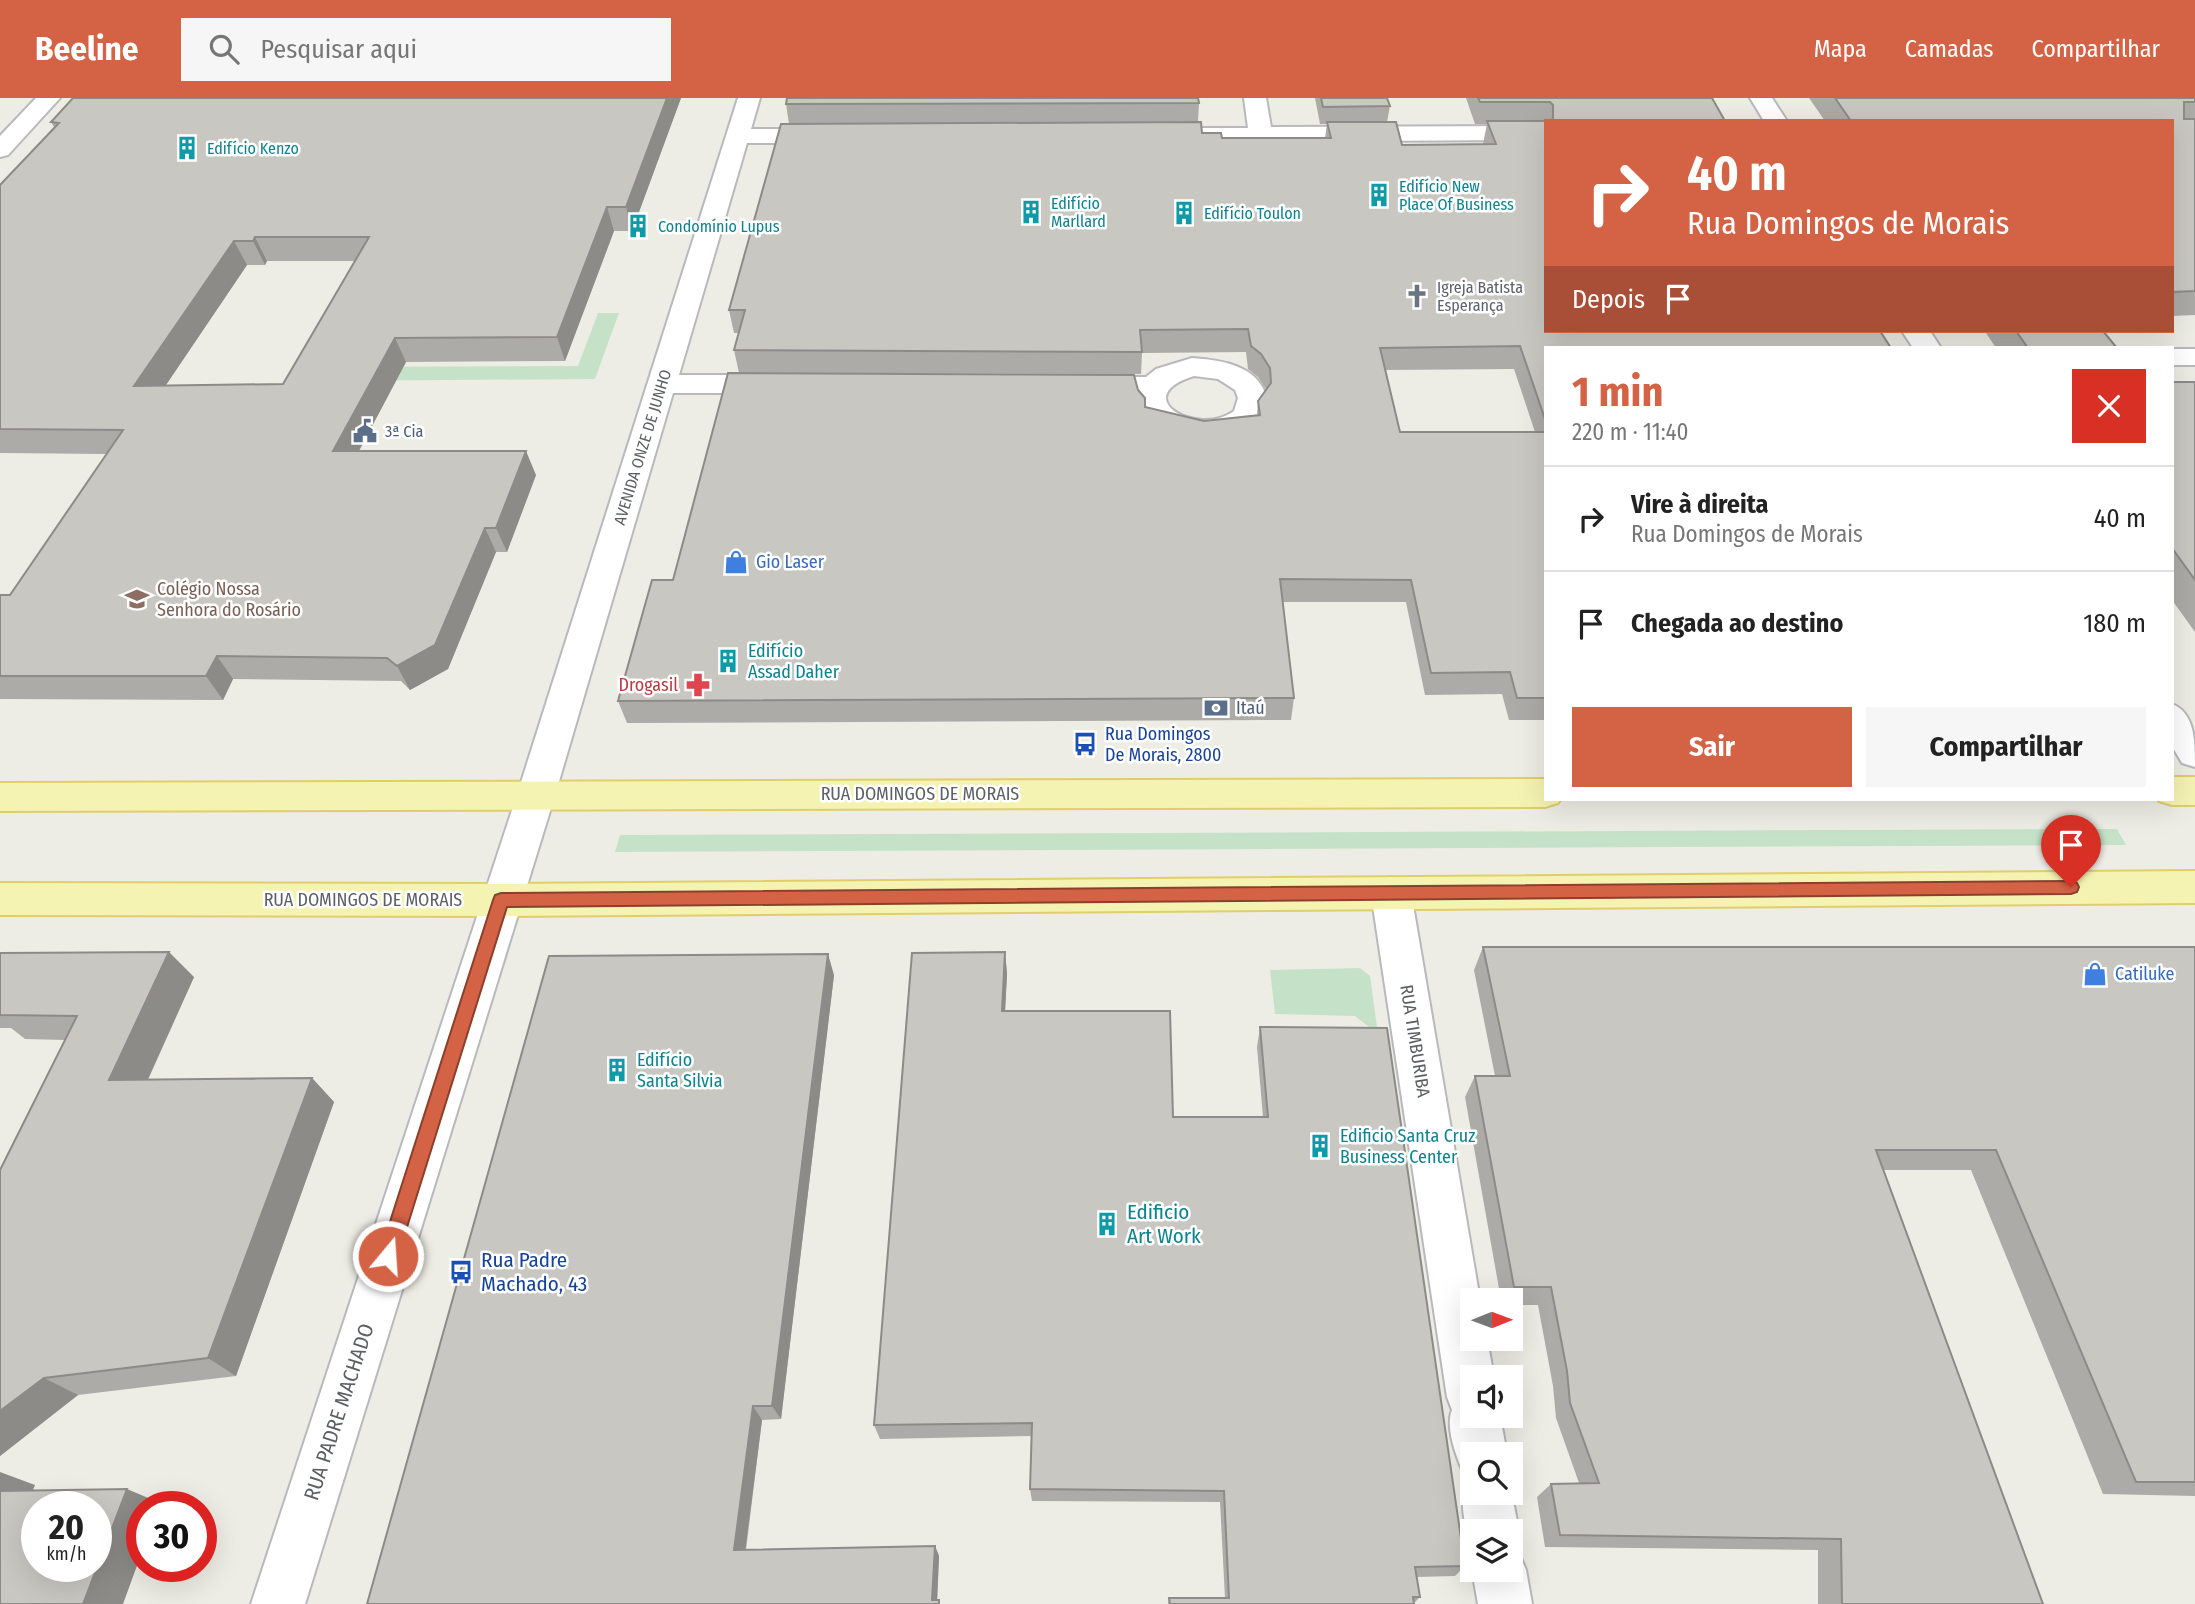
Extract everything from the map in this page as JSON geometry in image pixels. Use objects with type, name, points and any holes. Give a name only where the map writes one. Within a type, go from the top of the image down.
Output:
[{"type":"main road","points":[[2174,791],[2195,791]]},
{"type":"main road","name":"RUA DOMINGOS DE MORAIS","points":[[0,797],[1544,793]]},
{"type":"main road","name":"RUA DOMINGOS DE MORAIS","points":[[0,899],[501,900],[2195,887]]},
{"type":"street","points":[[0,149],[49,98]]},
{"type":"street","name":"AVENIDA ONZE DE JUNHO","points":[[501,900],[536,796],[749,98]]},
{"type":"street","points":[[1255,98],[1261,135]]},
{"type":"street","points":[[1761,98],[1775,119]]},
{"type":"street","points":[[1146,135],[1544,133]]},
{"type":"street","points":[[737,136],[852,136]]},
{"type":"street","points":[[2174,357],[2195,358]]},
{"type":"street","points":[[661,384],[806,384]]},
{"type":"street","points":[[1056,386],[1153,386]]},
{"type":"street","points":[[2174,720],[2195,753]]},
{"type":"street","name":"RUA TIMBURIBA","points":[[1391,893],[1467,1365]]},
{"type":"street","name":"RUA PADRE MACHADO","points":[[278,1604],[501,900]]},
{"type":"street","points":[[1501,1582],[1505,1604]]},
{"type":"green space","points":[[598,313],[619,313],[595,379],[322,381],[329,367],[578,366]]},
{"type":"green space","points":[[2117,829],[2126,845],[615,852],[620,835]]},
{"type":"green space","points":[[1360,968],[1370,976],[1378,1034],[1355,1016],[1275,1014],[1270,970]]},
{"type":"building","points":[[73,98],[667,98],[626,207],[607,207],[557,337],[395,338],[333,451],[526,451],[496,528],[485,528],[435,645],[397,666],[387,658],[217,656],[206,676],[0,676],[0,595],[10,595],[123,430],[0,429],[0,185],[59,123],[51,122]],"holes":[[[255,237],[369,237],[283,384],[134,386],[234,241],[253,241]]]},
{"type":"building","points":[[787,98],[1198,98],[1199,103],[786,104]]},
{"type":"building","points":[[1321,98],[1387,98],[1390,106],[1323,107]]},
{"type":"building","points":[[1478,98],[1712,98],[1724,119],[1552,119],[1553,105],[1550,102],[1480,102]]},
{"type":"building","points":[[1835,98],[2195,98],[2195,102],[2184,102],[2184,119],[2195,119],[2195,291],[2174,292],[2174,119],[1850,119]]},
{"type":"building","points":[[1487,121],[1544,121],[1544,333],[1881,333],[1890,346],[1544,346],[1544,416],[1520,346],[1380,348],[1400,432],[1544,432],[1544,698],[1517,698],[1510,672],[1431,673],[1411,580],[1280,579],[1294,698],[618,701],[652,580],[673,580],[728,373],[1134,375],[1138,390],[1145,398],[1145,407],[1204,421],[1260,415],[1258,401],[1271,383],[1270,368],[1261,354],[1251,346],[1248,329],[1140,330],[1142,352],[734,350],[745,310],[729,310],[781,124],[1201,122],[1202,133],[1221,133],[1222,138],[1331,138],[1327,122],[1396,122],[1402,145],[1496,144]]},
{"type":"building","points":[[2017,333],[2105,333],[2115,346],[2027,346]]},
{"type":"building","points":[[2174,382],[2195,382],[2195,580],[2174,551]]},
{"type":"building","points":[[1483,947],[2195,947],[2195,1482],[2136,1482],[1996,1150],[1876,1150],[2043,1604],[1842,1604],[1841,1539],[1560,1535],[1551,1484],[1599,1483],[1570,1403],[1567,1371],[1551,1287],[1514,1287],[1475,1076],[1510,1076]]},
{"type":"building","points":[[169,952],[109,1080],[312,1078],[208,1358],[44,1378],[0,1411],[0,1170],[77,1016],[0,1015],[0,953]]},
{"type":"building","points":[[1005,952],[1002,1011],[1170,1011],[1173,1117],[1268,1117],[1260,1027],[1387,1028],[1460,1532],[1460,1566],[1415,1567],[1420,1597],[1413,1597],[1414,1604],[1170,1604],[1169,1598],[1229,1598],[1224,1491],[1030,1489],[1032,1423],[874,1425],[912,953]]},
{"type":"building","points":[[828,954],[772,1406],[753,1406],[734,1550],[935,1546],[932,1600],[939,1600],[939,1604],[367,1604],[549,956]]},
{"type":"building","points":[[127,1489],[112,1528],[112,1491],[21,1491],[21,1582],[91,1582],[83,1604],[0,1604],[0,1491]]},
{"type":"place","name":"Edifício Kenzo","points":[[187,148]]},
{"type":"place","name":"Edifício New Place Of Business","points":[[1379,195]]},
{"type":"place","name":"Edifício Marllard","points":[[1031,212]]},
{"type":"place","name":"Edifício Toulon","points":[[1184,213]]},
{"type":"place","name":"Condomínio Lupus","points":[[638,226]]},
{"type":"place","name":"Igreja Batista Esperança","points":[[1417,296]]},
{"type":"place","name":"3ª Cia","points":[[365,431]]},
{"type":"place","name":"Gio Laser","points":[[736,562]]},
{"type":"place","name":"Colégio Nossa Senhora do Rosário","points":[[137,599]]},
{"type":"place","name":"Edifício Assad Daher","points":[[728,661]]},
{"type":"place","name":"Drogasil","points":[[698,685]]},
{"type":"place","name":"Itaú","points":[[1216,708]]},
{"type":"place","name":"Rua Domingos De Morais, 2800","points":[[1085,744]]},
{"type":"place","name":"Catiluke","points":[[2095,974]]},
{"type":"place","name":"Edifício Santa Silvia","points":[[617,1070]]},
{"type":"place","name":"Edificio Santa Cruz Business Center","points":[[1320,1146]]},
{"type":"place","name":"Edificio Art Work","points":[[1107,1224]]},
{"type":"place","name":"Rua Padre Machado, 43","points":[[461,1272]]},
{"type":"route","points":[[388,1256],[501,900],[2071,887]]}]
